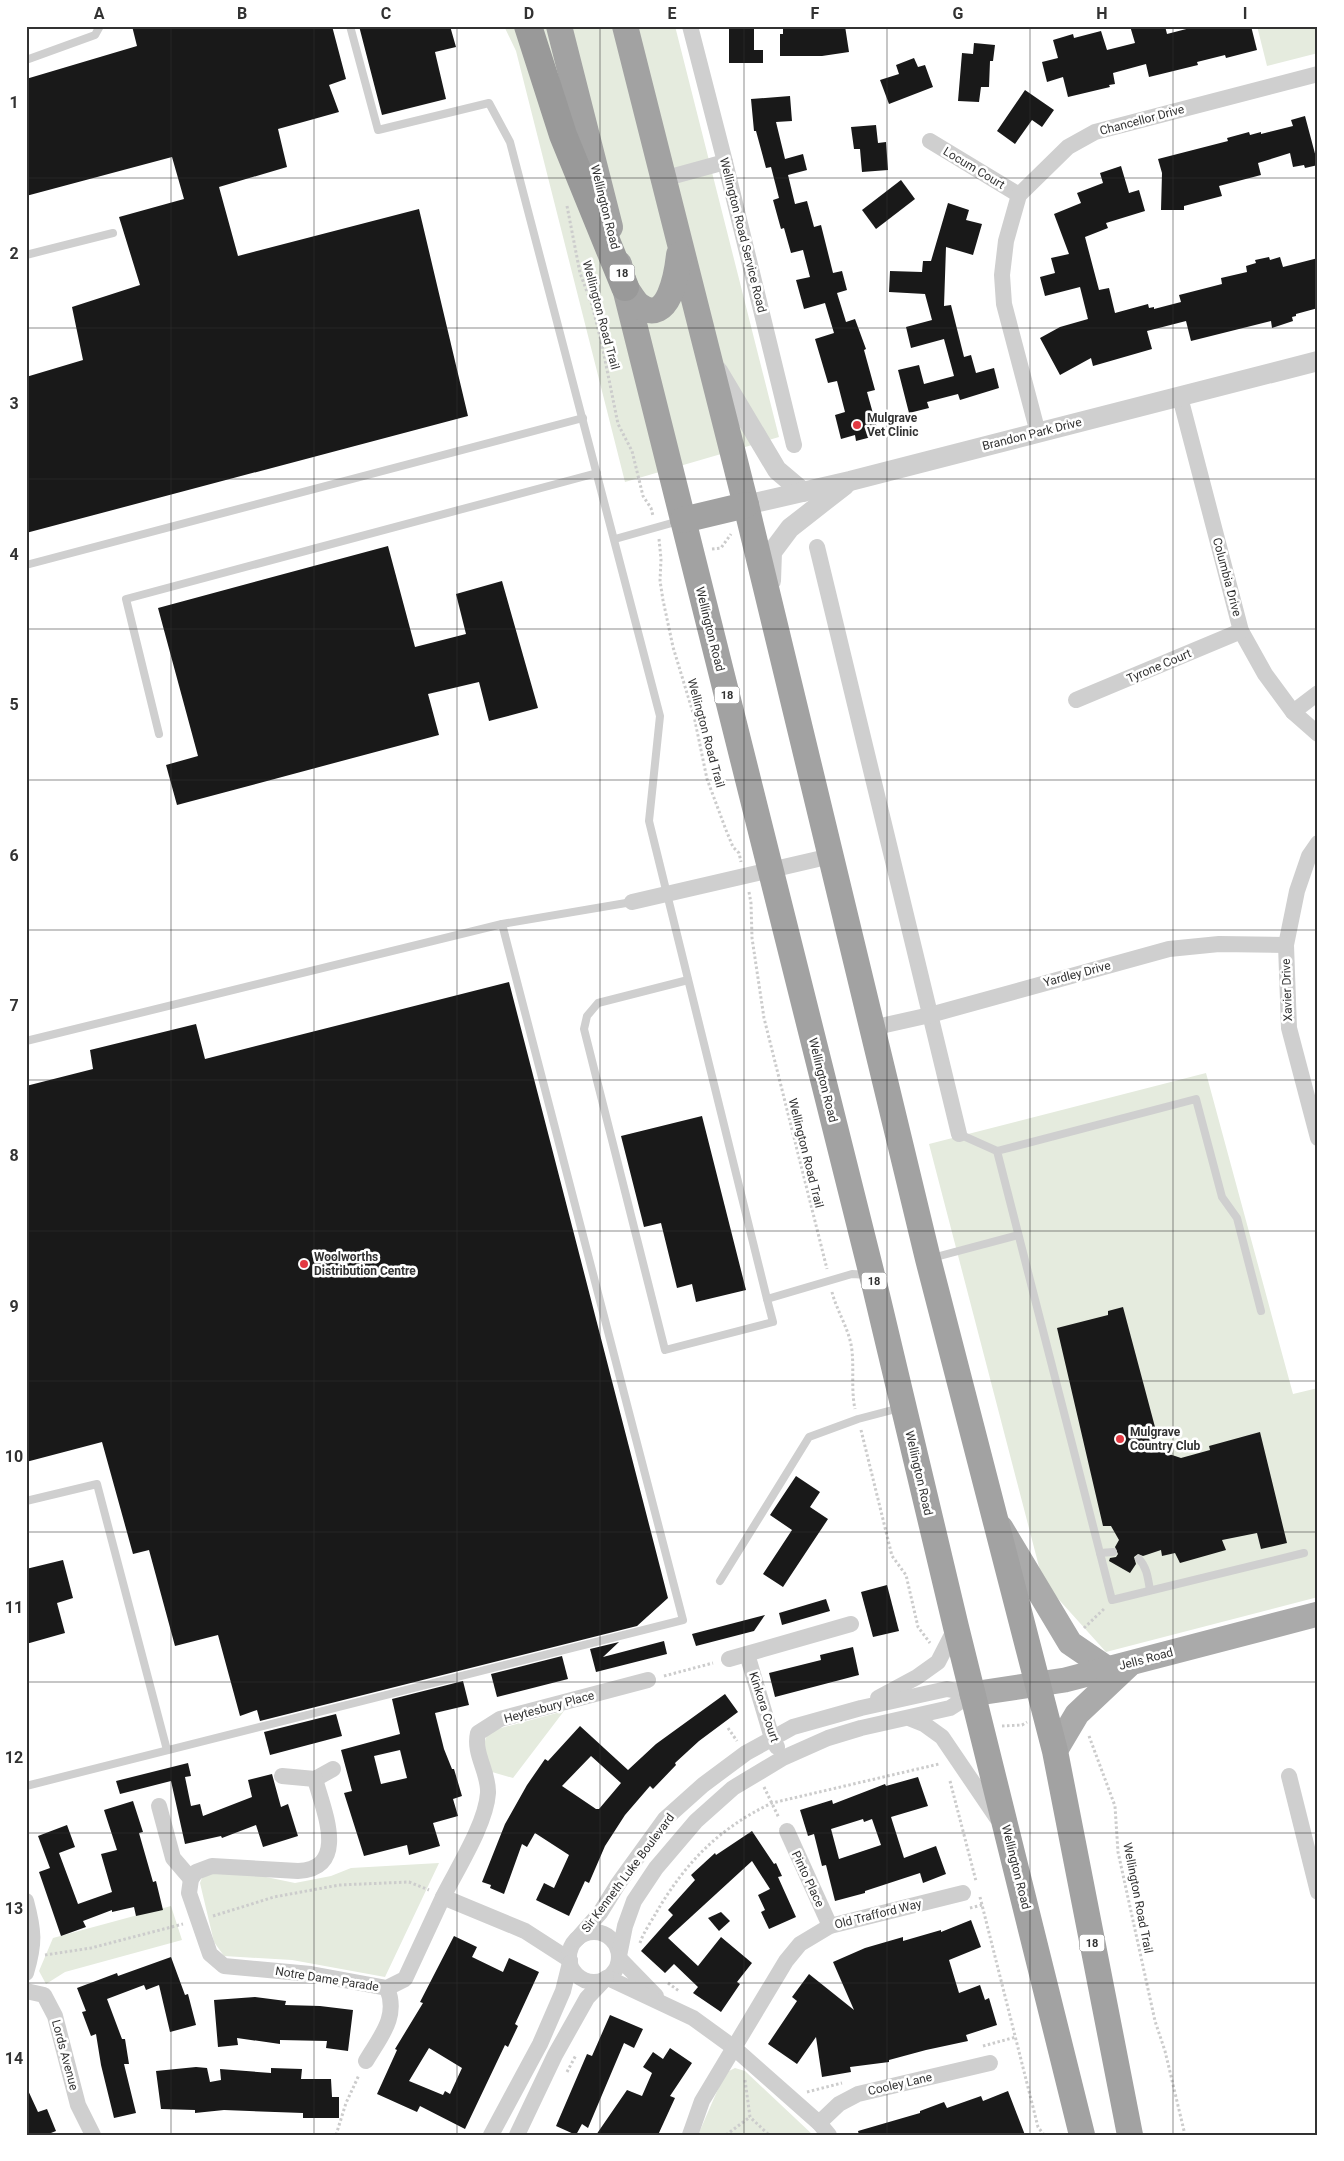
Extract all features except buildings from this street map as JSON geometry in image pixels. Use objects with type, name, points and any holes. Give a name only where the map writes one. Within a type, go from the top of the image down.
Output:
[{"type":"highway","points":[[528,26],[563,135],[625,287],[638,305],[652,311],[661,307],[668,299],[675,283],[680,247]]},
{"type":"highway","name":"Wellington Road","points":[[559,26],[872,1276],[980,1727],[1082,2135]]},
{"type":"highway","name":"18","points":[[625,26],[771,608],[928,1259],[1055,1751],[1130,2135]]},
{"type":"highway","points":[[683,520],[748,516]]},
{"type":"main road","points":[[997,1522],[1070,1642],[1120,1666],[1077,1714],[1055,1751]]},
{"type":"main road","name":"Jells Road","points":[[972,1694],[1065,1680],[1318,1614]]},
{"type":"street","name":"Wellington Road Service Road","points":[[690,26],[794,445]]},
{"type":"street","name":"Chancellor Drive","points":[[1038,433],[1004,304],[1002,275],[1006,241],[1019,195],[1068,147],[1095,132],[1318,74]]},
{"type":"street","name":"Locum Court","points":[[930,141],[1019,195]]},
{"type":"street","points":[[663,179],[725,162]]},
{"type":"street","points":[[708,354],[777,470],[803,492]]},
{"type":"street","name":"Brandon Park Drive","points":[[748,516],[803,492],[1318,361]]},
{"type":"street","name":"Columbia Drive","points":[[1180,397],[1242,631],[1265,674],[1293,712],[1318,734]]},
{"type":"street","points":[[771,608],[772,552],[790,528],[850,481]]},
{"type":"street","points":[[817,546],[959,1134]]},
{"type":"street","name":"Tyrone Court","points":[[1076,700],[1242,631]]},
{"type":"street","points":[[1293,712],[1318,693]]},
{"type":"street","name":"Xavier Drive","points":[[1318,843],[1309,856],[1297,891],[1286,945],[1289,1028],[1318,1138]]},
{"type":"street","points":[[632,902],[831,856]]},
{"type":"street","name":"Yardley Drive","points":[[872,1028],[1169,949],[1219,944],[1286,945]]},
{"type":"street","points":[[728,1659],[851,1624]]},
{"type":"street","name":"Sir Kenneth Luke Boulevard","points":[[861,1708],[917,1677],[938,1662],[956,1627]]},
{"type":"street","name":"Kinkora Court","points":[[747,1654],[772,1738],[783,1758]]},
{"type":"street","name":"Heytesbury Place","points":[[443,1896],[480,1823],[486,1806],[488,1791],[478,1755],[476,1741],[478,1733],[500,1719],[648,1680]]},
{"type":"street","name":"Sir Kenneth Luke Boulevard","points":[[491,2135],[540,2044],[563,1991],[570,1953],[577,1939],[600,1913],[618,1884],[665,1819],[726,1766],[793,1727],[861,1708],[947,1689],[972,1694]]},
{"type":"street","name":"Sir Kenneth Luke Boulevard","points":[[517,2135],[556,2055],[587,1998],[623,1961],[625,1926],[634,1901],[656,1868],[696,1821],[733,1788],[783,1758],[828,1738],[861,1728],[950,1708],[972,1694]]},
{"type":"street","points":[[910,1718],[924,1724],[942,1737],[1008,1834]]},
{"type":"street","points":[[282,1776],[315,1779],[333,1769]]},
{"type":"street","points":[[1289,1776],[1318,1892]]},
{"type":"street","points":[[159,1806],[172,1858],[191,1879],[196,1872],[212,1866],[298,1871],[315,1868],[327,1857],[330,1848],[328,1828],[315,1779]]},
{"type":"street","name":"Pinto Place","points":[[787,1832],[830,1926]]},
{"type":"street","name":"Notre Dame Parade","points":[[191,1879],[189,1892],[210,1954],[224,1966],[311,1974],[388,1988],[405,1979],[443,1896]]},
{"type":"street","name":"Old Trafford Way","points":[[690,2135],[702,2101],[737,2051],[786,1961],[800,1944],[830,1926],[970,1889]]},
{"type":"street","points":[[443,1896],[525,1931],[570,1961],[573,1970],[584,1980],[600,1981],[607,1978],[664,2002],[693,2018],[737,2051],[824,2129]]},
{"type":"street","points":[[26,1901],[34,1929],[31,1957],[26,1973]]},
{"type":"street","points":[[525,1931],[577,1939]]},
{"type":"street","name":"Sir Kenneth Luke Boulevard","points":[[577,1939],[592,1932],[608,1936],[614,1941],[623,1961]]},
{"type":"street","points":[[623,1961],[664,2002]]},
{"type":"street","name":"Notre Dame Parade","points":[[366,2062],[391,2017],[393,2001],[388,1988]]},
{"type":"street","name":"Lords Avenue","points":[[26,1991],[44,1995],[55,2016],[78,2105]]},
{"type":"street","name":"Cooley Lane","points":[[824,2129],[838,2104],[858,2094],[990,2063]]},
{"type":"street","points":[[78,2105],[78,2135]]},
{"type":"street","points":[[78,2105],[93,2135]]},
{"type":"lane","points":[[26,60],[95,35],[100,26]]},
{"type":"lane","points":[[350,26],[378,130],[489,103],[510,142],[660,716],[650,821],[772,1322],[665,1350],[584,1029],[587,1016],[598,1003],[688,980]]},
{"type":"lane","points":[[26,255],[113,233]]},
{"type":"lane","points":[[26,565],[583,418]]},
{"type":"lane","points":[[159,734],[126,599],[597,473]]},
{"type":"lane","points":[[615,539],[683,520]]},
{"type":"lane","points":[[26,1041],[502,924],[632,902]]},
{"type":"lane","points":[[26,1786],[683,1620],[502,924]]},
{"type":"lane","points":[[959,1134],[997,1151],[1196,1099],[1222,1197],[1237,1218],[1261,1311]]},
{"type":"lane","points":[[997,1151],[1112,1600],[1304,1553]]},
{"type":"lane","points":[[928,1259],[1018,1236]]},
{"type":"lane","points":[[767,1298],[852,1274],[872,1276]]},
{"type":"lane","points":[[720,1581],[809,1437],[858,1419],[904,1407]]},
{"type":"lane","points":[[26,1501],[96,1484],[167,1750]]},
{"type":"lane","points":[[1100,1553],[1113,1552]]},
{"type":"lane","points":[[1139,1559],[1147,1571],[1150,1590]]},
{"type":"path","name":"Wellington Road Trail","points":[[566,201],[580,273],[592,305],[618,424],[632,451],[643,496],[651,508],[657,527],[662,559],[660,581],[663,600],[673,647],[694,716],[707,779],[733,847],[739,853],[752,903],[752,938],[764,1018],[833,1295],[848,1332],[852,1351],[852,1394],[892,1556],[906,1576],[918,1626],[932,1646],[938,1662]]},
{"type":"path","points":[[662,559],[721,548],[729,534],[748,516]]},
{"type":"path","points":[[648,1680],[728,1659]]},
{"type":"path","name":"Wellington Road Trail","points":[[1077,1714],[1082,1718],[1116,1806],[1118,1852],[1155,2021],[1165,2051],[1185,2135]]},
{"type":"path","points":[[980,1727],[1022,1725],[1045,1715]]},
{"type":"path","points":[[940,1764],[935,1744],[942,1737]]},
{"type":"path","points":[[623,1961],[636,1958],[642,1939],[668,1893],[689,1864],[732,1825],[772,1803],[946,1762]]},
{"type":"path","points":[[948,1772],[970,1889]]},
{"type":"path","points":[[31,1957],[91,1948],[198,1920],[274,1897],[339,1885],[410,1882],[443,1896]]},
{"type":"path","points":[[980,1896],[1038,2127],[1044,2135]]},
{"type":"path","points":[[964,1910],[982,1905]]},
{"type":"path","points":[[567,2073],[580,2046]]},
{"type":"path","points":[[737,2051],[750,2118],[769,2135]]},
{"type":"path","points":[[336,2135],[346,2103],[366,2062]]},
{"type":"path","points":[[726,2135],[750,2118]]},
{"type":"shaded area","points":[[504,26],[675,26],[779,437],[625,482],[516,51]]},
{"type":"shaded area","points":[[1257,26],[1318,26],[1318,53],[1267,66]]},
{"type":"shaded area","points":[[1206,1073],[1293,1394],[1318,1388],[1318,1597],[1106,1652],[1043,1582],[929,1144]]},
{"type":"shaded area","points":[[564,1711],[513,1778],[492,1772],[484,1746],[490,1731]]},
{"type":"shaded area","points":[[439,1863],[385,1977],[292,1960],[224,1956],[214,1942],[200,1883],[204,1872],[227,1869],[295,1883],[331,1876],[351,1868]]},
{"type":"shaded area","points":[[171,1906],[182,1940],[65,1972],[46,1984],[39,1971],[53,1938]]},
{"type":"shaded area","points":[[735,2068],[745,2071],[813,2135],[698,2135],[725,2073]]},
{"type":"place","name":"Mulgrave Vet Clinic","points":[[857,425]]},
{"type":"place","name":"Woolworths Distribution Centre","points":[[304,1264]]},
{"type":"place","name":"Mulgrave Country Club","points":[[1120,1439]]}]
